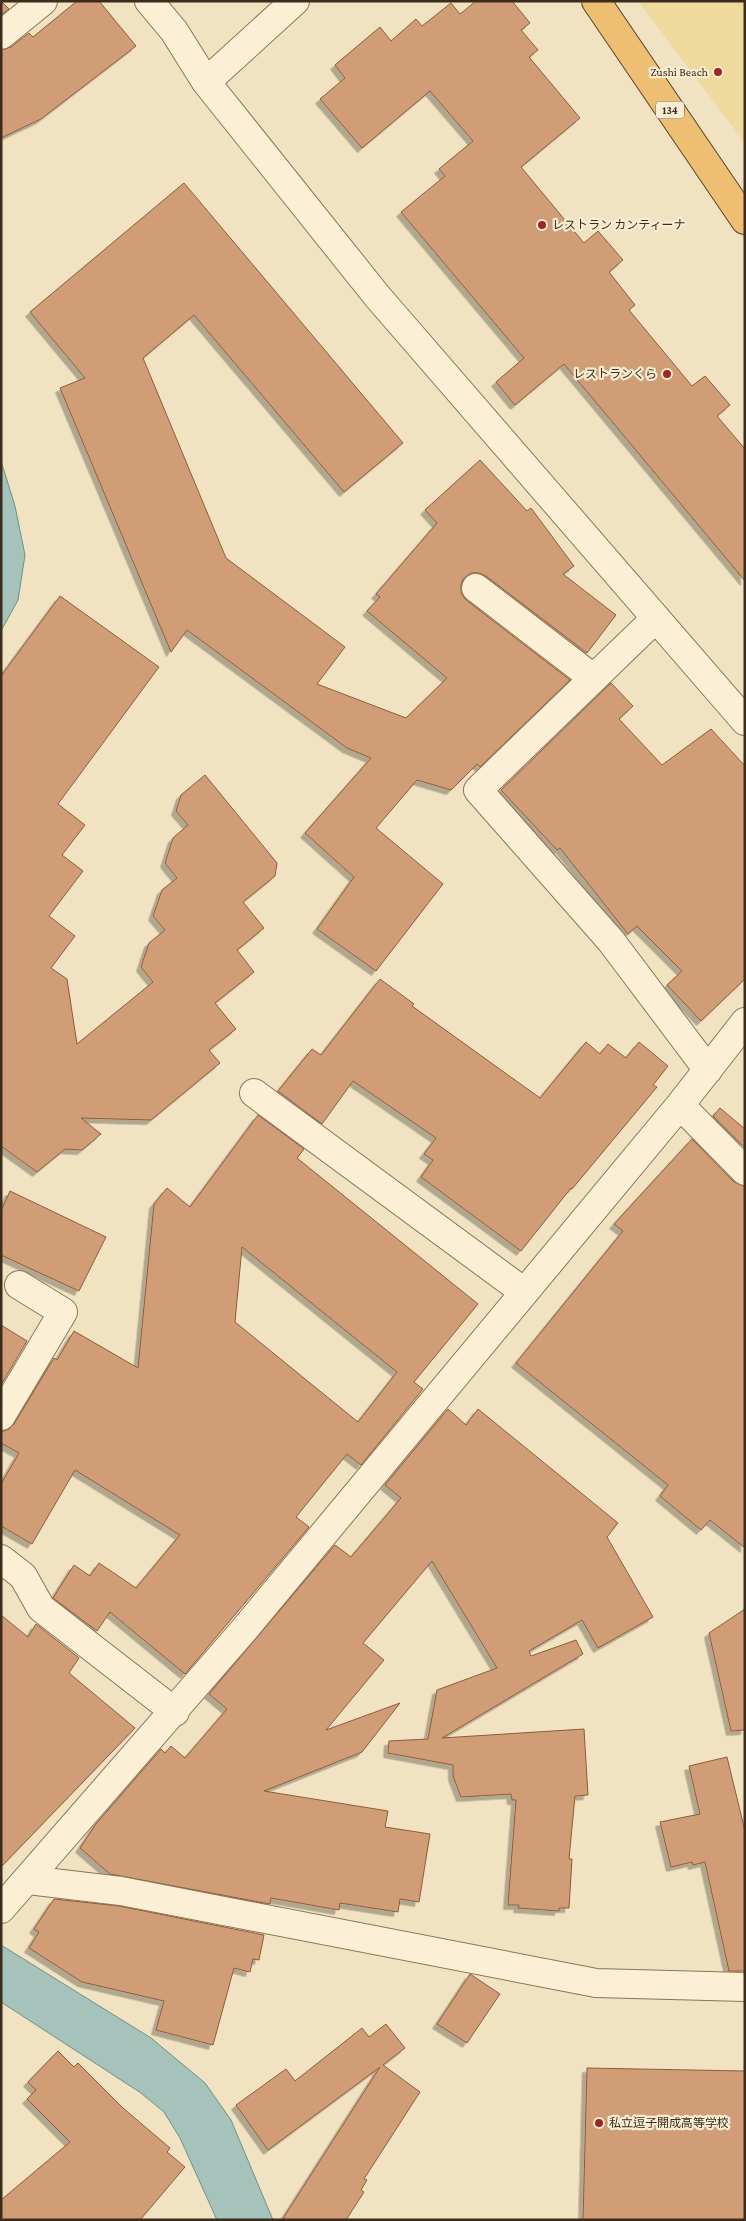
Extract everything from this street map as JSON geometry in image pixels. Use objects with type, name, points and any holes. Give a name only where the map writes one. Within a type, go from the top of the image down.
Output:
[{"type":"highway","name":"134","points":[[596,1],[745,220]]},
{"type":"street","points":[[1,35],[43,1]]},
{"type":"street","points":[[149,1],[174,31],[206,82],[377,296],[745,721]]},
{"type":"street","points":[[206,82],[295,1]]},
{"type":"street","points":[[476,588],[593,678]]},
{"type":"street","points":[[656,618],[478,790],[610,941],[708,1070]]},
{"type":"street","points":[[1,1909],[175,1712],[680,1105],[745,1022]]},
{"type":"street","points":[[254,1093],[524,1292]]},
{"type":"street","points":[[680,1105],[745,1171]]},
{"type":"street","points":[[1,1416],[63,1312],[18,1285]]},
{"type":"street","points":[[1,1559],[24,1576],[41,1608],[175,1712]]},
{"type":"street","points":[[28,1880],[121,1891],[596,1983],[745,1987]]},
{"type":"sand","name":"Zushi Beach","points":[[638,1],[745,1],[745,143]]},
{"type":"water","points":[[1,461],[15,506],[25,555],[18,600],[1,631]]},
{"type":"water","points":[[1,1945],[151,2038],[205,2083],[231,2120],[273,2220],[217,2220],[180,2138],[164,2112],[141,2093],[1,2002]]},
{"type":"building","points":[[1,1],[9,9],[1,15]]},
{"type":"building","points":[[77,1],[99,1],[136,46],[41,119],[1,138],[1,50],[11,47],[29,33],[33,37]]},
{"type":"building","points":[[476,1],[512,1],[530,23],[521,30],[538,50],[529,57],[580,118],[521,167],[584,243],[598,231],[623,260],[609,272],[635,305],[629,310],[692,386],[705,376],[730,405],[717,416],[745,449],[745,581],[564,364],[515,405],[496,382],[524,358],[401,212],[445,176],[439,169],[473,141],[430,91],[362,148],[320,99],[345,78],[335,65],[380,27],[391,41],[416,19],[422,26],[451,3],[460,14]]},
{"type":"building","points":[[184,183],[403,443],[344,492],[194,315],[143,358],[226,558],[345,647],[317,684],[406,718],[447,678],[367,611],[380,597],[376,594],[437,523],[425,510],[480,460],[527,511],[531,508],[574,566],[563,574],[616,615],[587,653],[486,576],[479,573],[471,573],[463,579],[461,593],[466,600],[570,680],[480,767],[477,764],[451,790],[417,780],[376,828],[443,884],[376,971],[317,929],[354,877],[305,833],[371,758],[347,748],[187,630],[171,652],[60,388],[85,378],[30,312]]},
{"type":"building","points":[[60,596],[159,667],[58,804],[85,825],[62,855],[83,871],[49,916],[75,936],[51,968],[67,979],[77,1044],[153,982],[141,967],[149,943],[165,930],[153,916],[162,890],[177,878],[165,863],[173,838],[188,825],[176,811],[181,795],[205,775],[277,863],[275,876],[243,902],[264,928],[237,950],[254,972],[215,1003],[236,1029],[209,1050],[220,1063],[151,1120],[81,1118],[101,1134],[82,1150],[65,1149],[37,1172],[1,1146],[1,676]]},
{"type":"building","points":[[611,683],[633,706],[619,719],[662,765],[711,729],[745,766],[745,979],[701,1021],[667,985],[682,971],[637,926],[628,934],[560,848],[557,850],[501,790]]},
{"type":"building","points":[[380,979],[414,1004],[412,1006],[540,1098],[586,1042],[600,1054],[608,1044],[626,1058],[639,1042],[668,1066],[653,1085],[657,1087],[571,1188],[521,1251],[421,1177],[433,1160],[424,1154],[436,1138],[353,1081],[322,1124],[278,1091],[312,1049],[321,1055]]},
{"type":"building","points":[[720,1108],[745,1129],[745,1148],[713,1116]]},
{"type":"building","points":[[258,1115],[304,1149],[297,1158],[478,1304],[414,1382],[423,1389],[361,1465],[347,1454],[296,1517],[309,1527],[185,1674],[110,1612],[97,1631],[53,1598],[74,1565],[90,1576],[99,1563],[136,1588],[180,1535],[75,1470],[32,1544],[1,1526],[1,1484],[19,1453],[1,1443],[1,1432],[9,1429],[14,1424],[54,1358],[57,1360],[74,1331],[138,1368],[154,1204],[167,1188],[190,1207]],"holes":[[[242,1247],[397,1372],[358,1422],[235,1322]]]},
{"type":"building","points":[[692,1139],[734,1182],[745,1186],[745,1548],[710,1520],[701,1530],[660,1496],[668,1485],[516,1363],[623,1231],[614,1224]]},
{"type":"building","points":[[10,1191],[106,1237],[79,1291],[1,1255],[1,1211]]},
{"type":"building","points":[[1,1325],[27,1341],[1,1385]]},
{"type":"building","points":[[448,1409],[466,1425],[478,1409],[618,1523],[607,1537],[653,1617],[598,1648],[582,1620],[529,1651],[531,1656],[576,1640],[583,1654],[442,1738],[584,1729],[588,1795],[575,1796],[569,1859],[572,1859],[569,1908],[559,1908],[559,1911],[518,1908],[519,1905],[508,1905],[516,1800],[512,1800],[511,1794],[461,1797],[453,1776],[453,1765],[388,1753],[389,1741],[428,1739],[437,1690],[497,1668],[432,1561],[363,1643],[384,1660],[326,1730],[400,1703],[362,1752],[264,1791],[388,1811],[385,1827],[430,1834],[419,1902],[400,1899],[398,1912],[340,1903],[339,1910],[271,1898],[270,1904],[110,1874],[80,1848],[96,1824],[161,1749],[165,1753],[171,1746],[185,1758],[227,1709],[209,1694],[335,1545],[351,1557],[401,1498],[385,1485]]},
{"type":"building","points":[[745,1609],[745,1730],[731,1731],[709,1633]]},
{"type":"building","points":[[1,1615],[28,1637],[36,1624],[79,1658],[69,1673],[135,1728],[1,1867]]},
{"type":"building","points":[[727,1757],[745,1831],[745,1971],[729,1971],[705,1862],[693,1865],[692,1862],[671,1867],[660,1822],[700,1814],[689,1766]]},
{"type":"building","points":[[54,1899],[119,1906],[264,1935],[259,1960],[253,1959],[250,1972],[234,1968],[213,2045],[156,2030],[164,2001],[82,1982],[29,1948],[39,1932],[34,1929]]},
{"type":"building","points":[[470,1974],[500,1994],[467,2043],[437,2024]]},
{"type":"building","points":[[386,2024],[405,2048],[383,2065],[420,2092],[364,2179],[367,2180],[361,2190],[364,2192],[346,2220],[282,2220],[380,2067],[268,2150],[236,2105],[286,2069],[295,2081],[362,2028],[369,2037]]},
{"type":"building","points":[[58,2051],[74,2067],[78,2063],[123,2108],[170,2148],[167,2152],[185,2167],[140,2220],[1,2220],[1,2200],[70,2142],[27,2099],[36,2090],[28,2082]]},
{"type":"building","points":[[587,2068],[745,2071],[745,2220],[583,2220]]},
{"type":"place","name":"Zushi Beach","points":[[718,72]]},
{"type":"place","name":"レストラン カンティーナ","points":[[542,225]]},
{"type":"place","name":"レストランくら","points":[[667,374]]},
{"type":"place","name":"私立逗子開成高等学校","points":[[599,2123]]}]
